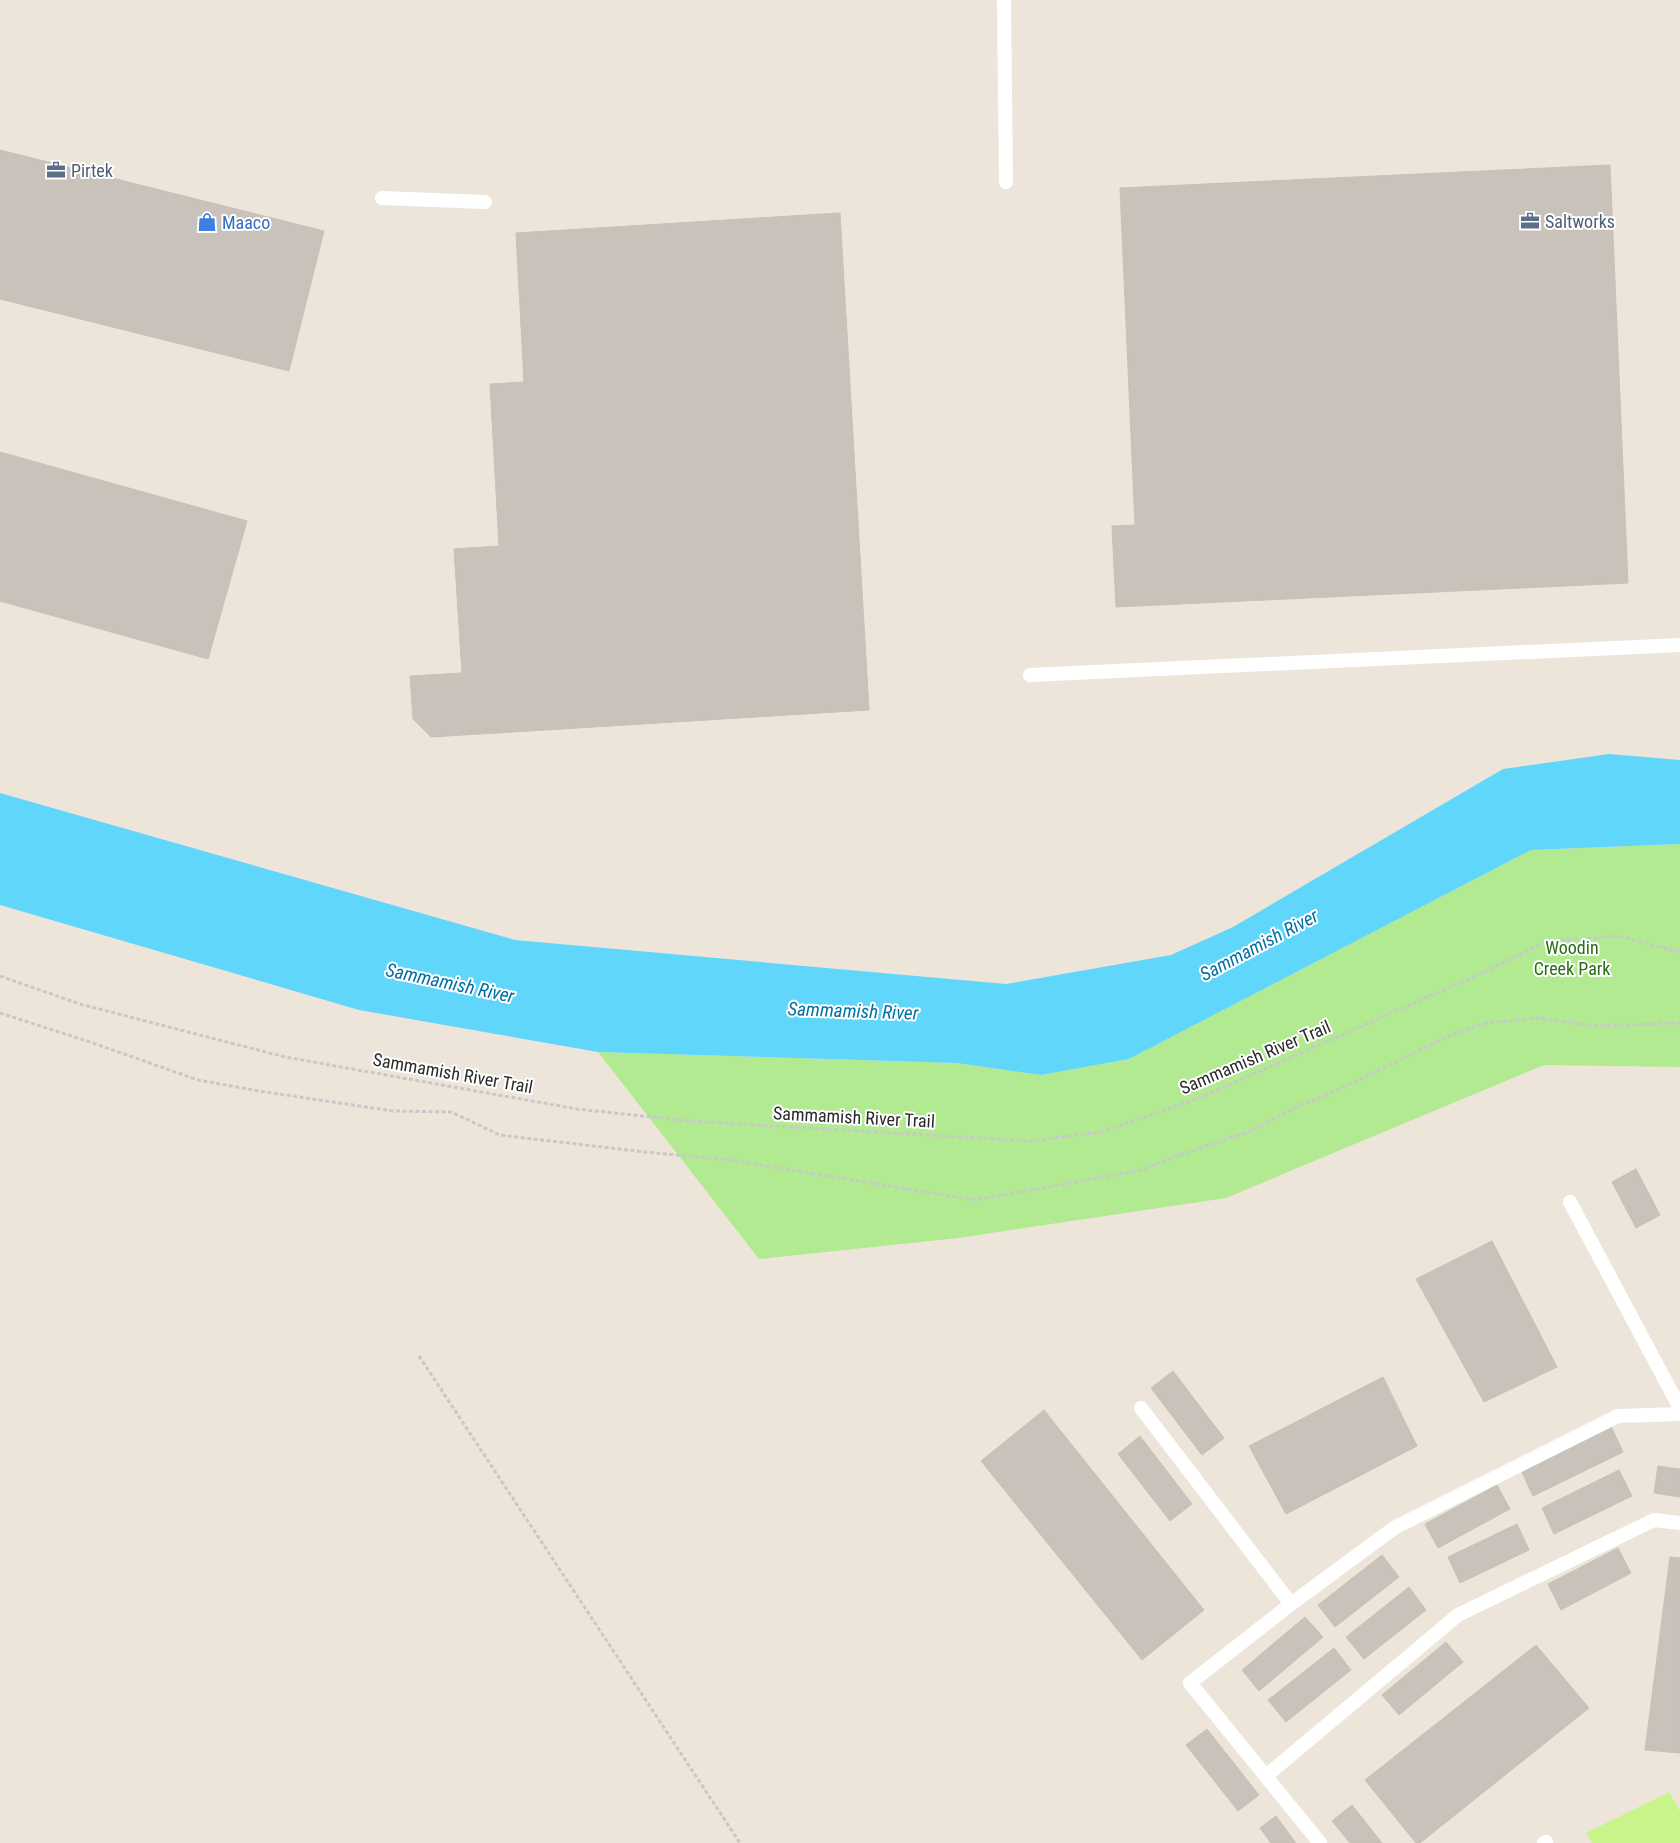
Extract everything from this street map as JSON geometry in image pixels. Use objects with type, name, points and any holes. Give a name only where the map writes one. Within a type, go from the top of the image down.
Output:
[{"type":"lane","points":[[1004,0],[1006,182]]},
{"type":"lane","points":[[382,198],[484,202]]},
{"type":"lane","points":[[1030,675],[1680,645]]},
{"type":"lane","points":[[1570,1202],[1680,1408]]},
{"type":"lane","points":[[1141,1408],[1291,1604]]},
{"type":"lane","points":[[1320,1843],[1190,1683],[1291,1604],[1394,1528],[1618,1416],[1680,1414]]},
{"type":"lane","points":[[1266,1776],[1458,1615],[1654,1520],[1680,1523]]},
{"type":"path","name":"Sammamish River Trail","points":[[0,976],[80,1004],[285,1057],[577,1109],[689,1121],[1029,1141],[1102,1132],[1204,1096],[1475,976],[1548,941],[1618,936],[1680,952]]},
{"type":"path","points":[[0,1013],[198,1080],[394,1111],[451,1112],[500,1135],[730,1160],[976,1200],[1141,1170],[1253,1130],[1300,1105],[1327,1095],[1451,1035],[1486,1023],[1538,1018],[1595,1026],[1680,1023]]},
{"type":"path","points":[[419,1356],[740,1843]]},
{"type":"green space","name":"Woodin Creek Park","points":[[1680,844],[1680,1067],[1544,1065],[1226,1198],[958,1238],[759,1259],[598,1052],[956,1063],[1041,1075],[1129,1059],[1531,850]]},
{"type":"green space","points":[[1669,1792],[1680,1811],[1680,1843],[1592,1843],[1586,1833]]},
{"type":"water","name":"Sammamish River","points":[[1609,754],[1680,760],[1680,844],[1531,850],[1129,1059],[1041,1075],[956,1063],[598,1052],[359,1010],[0,905],[0,793],[515,940],[1006,984],[1171,955],[1233,927],[1503,769]]},
{"type":"building","points":[[0,150],[324,231],[289,371],[0,299]]},
{"type":"building","points":[[1610,165],[1628,583],[1116,607],[1112,526],[1135,525],[1120,188]]},
{"type":"building","points":[[840,213],[869,710],[431,737],[413,719],[410,676],[462,673],[454,549],[499,546],[490,384],[524,382],[516,233]]},
{"type":"building","points":[[0,452],[247,521],[208,659],[0,601]]},
{"type":"building","points":[[1636,1169],[1660,1215],[1636,1228],[1612,1182]]},
{"type":"building","points":[[1492,1241],[1557,1367],[1484,1402],[1416,1279]]},
{"type":"building","points":[[1173,1371],[1224,1438],[1202,1455],[1151,1388]]},
{"type":"building","points":[[1383,1377],[1417,1446],[1286,1514],[1249,1446]]},
{"type":"building","points":[[1044,1410],[1204,1610],[1142,1660],[981,1461]]},
{"type":"building","points":[[1611,1426],[1623,1452],[1533,1496],[1521,1470]]},
{"type":"building","points":[[1140,1436],[1192,1504],[1170,1521],[1118,1454]]},
{"type":"building","points":[[1658,1466],[1680,1469],[1680,1497],[1654,1493]]},
{"type":"building","points":[[1619,1470],[1632,1496],[1554,1534],[1542,1508]]},
{"type":"building","points":[[1497,1485],[1510,1509],[1438,1548],[1425,1524]]},
{"type":"building","points":[[1517,1524],[1529,1550],[1460,1583],[1448,1557]]},
{"type":"building","points":[[1618,1548],[1631,1573],[1561,1610],[1548,1584]]},
{"type":"building","points":[[1382,1555],[1399,1577],[1335,1627],[1318,1605]]},
{"type":"building","points":[[1670,1557],[1680,1558],[1680,1753],[1645,1750]]},
{"type":"building","points":[[1409,1587],[1426,1610],[1364,1659],[1346,1637]]},
{"type":"building","points":[[1305,1617],[1323,1637],[1259,1691],[1242,1670]]},
{"type":"building","points":[[1446,1642],[1463,1662],[1399,1715],[1382,1695]]},
{"type":"building","points":[[1536,1645],[1589,1708],[1420,1843],[1416,1843],[1365,1780]]},
{"type":"building","points":[[1334,1648],[1351,1670],[1286,1722],[1268,1700]]},
{"type":"building","points":[[1207,1729],[1259,1795],[1238,1811],[1186,1745]]},
{"type":"building","points":[[1352,1805],[1382,1843],[1350,1843],[1332,1821]]},
{"type":"building","points":[[1276,1816],[1296,1843],[1271,1843],[1260,1828]]},
{"type":"place","name":"Pirtek","points":[[56,170]]},
{"type":"place","name":"Saltworks","points":[[1530,221]]},
{"type":"place","name":"Maaco","points":[[207,222]]}]
